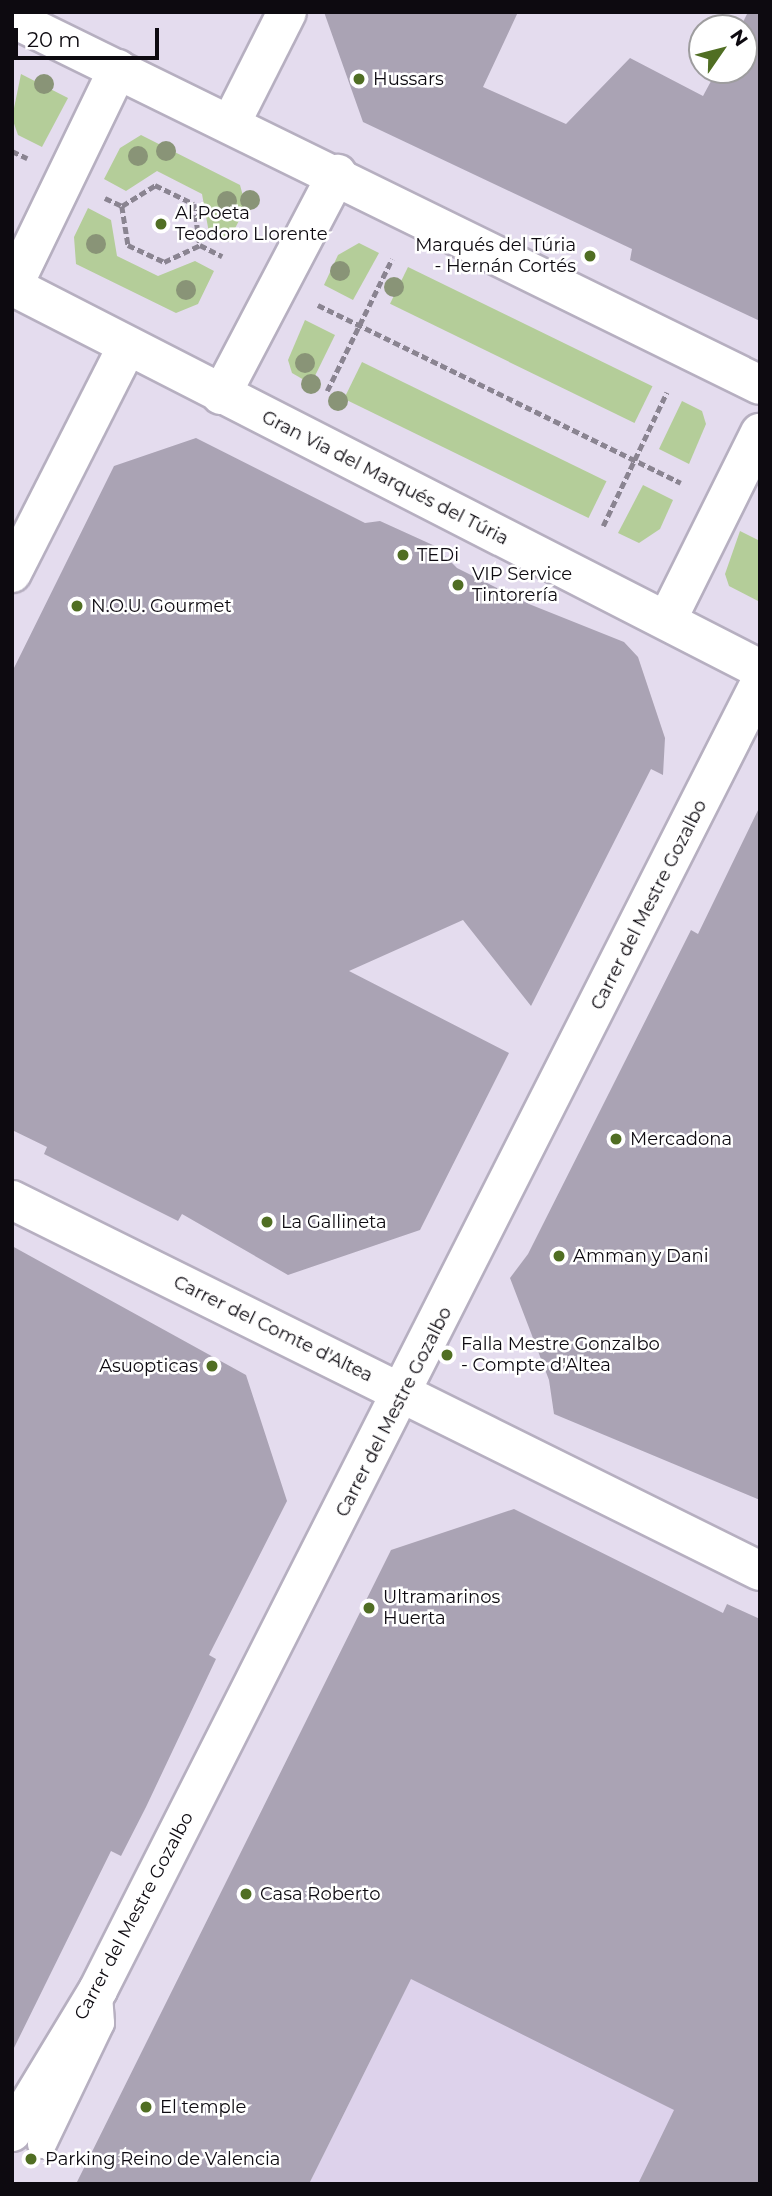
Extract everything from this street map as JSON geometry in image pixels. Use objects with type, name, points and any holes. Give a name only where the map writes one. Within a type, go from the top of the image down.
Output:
[{"type":"street","points":[[231,123],[287,12]]},
{"type":"street","points":[[12,18],[337,174],[760,385]]},
{"type":"street","points":[[13,286],[118,69]]},
{"type":"street","points":[[221,395],[337,174]]},
{"type":"street","name":"Gran Via del Marqués del Túria","points":[[13,286],[760,669]]},
{"type":"street","points":[[12,573],[127,346]]},
{"type":"street","points":[[667,620],[760,433]]},
{"type":"street","name":"Carrer del Mestre Gozalbo","points":[[27,2138],[98,1990],[404,1394],[760,683]]},
{"type":"street","name":"Carrer del Comte d'Altea","points":[[12,1200],[760,1571]]},
{"type":"path","points":[[122,206],[155,185],[194,204],[200,245]]},
{"type":"path","points":[[96,193],[122,206]]},
{"type":"path","points":[[122,206],[128,245],[164,262],[200,245]]},
{"type":"path","points":[[200,245],[222,256]]},
{"type":"path","points":[[327,391],[392,260]]},
{"type":"path","points":[[314,303],[681,483]]},
{"type":"path","points":[[603,526],[667,392]]},
{"type":"shaded area","points":[[460,1880],[757,2184],[309,2184]]},
{"type":"green space","points":[[21,74],[68,98],[42,147],[18,135],[12,118]]},
{"type":"green space","points":[[141,135],[240,185],[246,207],[228,242],[209,233],[202,194],[157,171],[126,191],[104,179],[120,148]]},
{"type":"green space","points":[[88,208],[111,220],[117,256],[158,276],[195,261],[214,271],[198,304],[176,313],[76,264],[74,237]]},
{"type":"green space","points":[[359,243],[379,253],[353,300],[324,285],[338,255]]},
{"type":"green space","points":[[408,267],[652,386],[634,423],[390,304]]},
{"type":"green space","points":[[305,320],[335,335],[311,384],[292,373],[288,360]]},
{"type":"green space","points":[[362,362],[606,481],[588,518],[344,399]]},
{"type":"green space","points":[[682,401],[702,411],[706,424],[689,464],[659,449]]},
{"type":"green space","points":[[643,485],[673,500],[660,529],[639,543],[618,533]]},
{"type":"green space","points":[[740,531],[760,541],[760,602],[729,586],[725,574]]},
{"type":"building","points":[[324,12],[518,12],[483,87],[566,124],[630,58],[703,96],[709,84],[758,84],[758,14],[747,14],[760,12],[760,321],[630,260],[632,249],[363,122]]},
{"type":"building","points":[[196,438],[365,523],[380,521],[435,546],[457,568],[529,604],[624,642],[638,657],[665,738],[663,775],[651,769],[531,1006],[463,920],[349,971],[509,1053],[420,1230],[288,1275],[182,1214],[178,1221],[44,1154],[47,1147],[12,1130],[12,672],[114,466]]},
{"type":"building","points":[[760,806],[760,1500],[554,1414],[549,1380],[510,1278],[528,1254],[691,930],[698,934]]},
{"type":"building","points":[[12,1246],[246,1375],[287,1501],[209,1655],[216,1659],[146,1807],[121,1856],[111,1851],[12,2052]]},
{"type":"building","points":[[514,1509],[723,1613],[727,1604],[760,1619],[760,2184],[638,2184],[674,2110],[411,1979],[309,2184],[76,2184],[391,1550]]},
{"type":"place","name":"Hussars","points":[[359,79]]},
{"type":"place","name":"Al Poeta Teodoro Llorente","points":[[161,224]]},
{"type":"place","name":"Marqués del Túria - Hernán Cortés","points":[[590,256]]},
{"type":"place","name":"TEDi","points":[[403,555]]},
{"type":"place","name":"VIP Service Tintorería","points":[[458,585]]},
{"type":"place","name":"N.O.U. Gourmet","points":[[77,606]]},
{"type":"place","name":"Mercadona","points":[[616,1139]]},
{"type":"place","name":"La Gallineta","points":[[267,1222]]},
{"type":"place","name":"Amman y Dani","points":[[559,1256]]},
{"type":"place","name":"Falla Mestre Gonzalbo - Compte d'Altea","points":[[447,1355]]},
{"type":"place","name":"Asuopticas","points":[[212,1366]]},
{"type":"place","name":"Ultramarinos Huerta","points":[[369,1608]]},
{"type":"place","name":"Casa Roberto","points":[[246,1894]]},
{"type":"place","name":"El temple","points":[[146,2107]]},
{"type":"place","name":"Parking Reino de Valencia","points":[[31,2159]]}]
